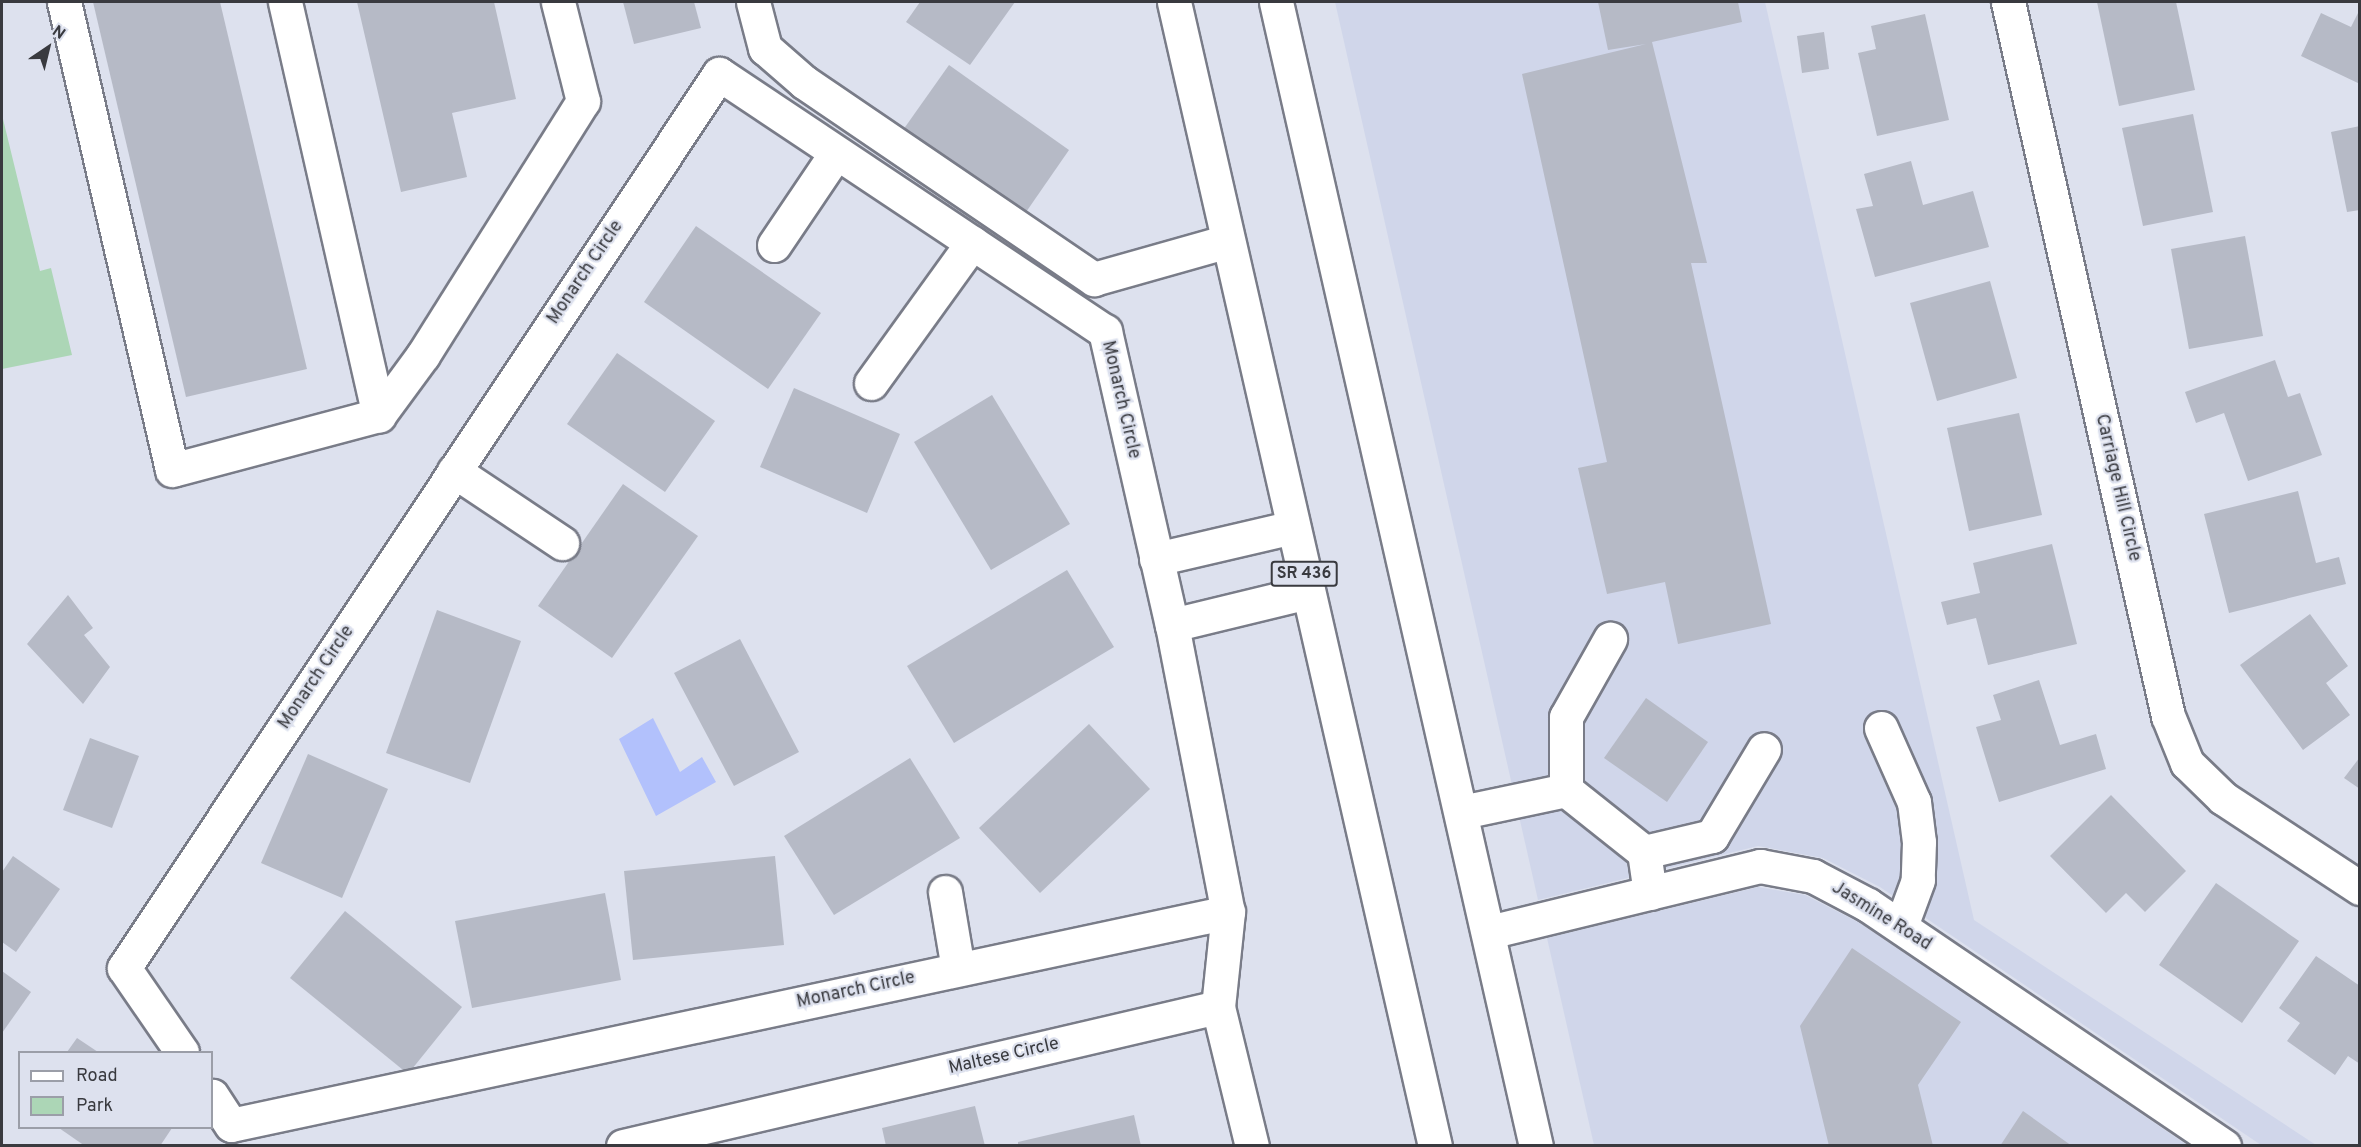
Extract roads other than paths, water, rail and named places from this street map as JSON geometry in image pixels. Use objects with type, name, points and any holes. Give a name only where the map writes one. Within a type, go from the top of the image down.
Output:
[{"type":"street","points":[[64,2],[172,470],[379,415],[423,355],[583,101],[558,2]]},
{"type":"street","points":[[285,2],[379,415]]},
{"type":"street","points":[[753,2],[765,48],[804,81],[1094,279],[1228,241]]},
{"type":"street","name":"SR 436","points":[[1174,2],[1435,1146]]},
{"type":"street","points":[[1276,2],[1462,812],[1536,1146]]},
{"type":"street","name":"Carriage Hill Circle","points":[[2008,2],[2168,716],[2187,763],[2223,798],[2360,888]]},
{"type":"street","name":"Monarch Circle","points":[[181,1051],[124,968],[719,74],[1105,331],[1172,625],[1228,912],[958,969],[228,1135],[213,1098]]},
{"type":"street","points":[[774,245],[836,153]]},
{"type":"street","points":[[871,383],[972,243]]},
{"type":"street","points":[[454,471],[562,543]]},
{"type":"street","points":[[1156,559],[1293,527]]},
{"type":"street","points":[[1172,625],[1308,592]]},
{"type":"street","points":[[1566,790],[1566,717],[1610,639]]},
{"type":"street","points":[[1881,728],[1914,802],[1919,842],[1918,880],[1901,926]]},
{"type":"street","points":[[1644,852],[1712,836],[1764,749]]},
{"type":"street","points":[[1462,812],[1566,790]]},
{"type":"street","points":[[1566,790],[1644,852],[1650,892]]},
{"type":"street","name":"Jasmine Road","points":[[1489,932],[1760,866],[1813,876],[1868,904],[2224,1146]]},
{"type":"street","points":[[945,892],[958,969]]},
{"type":"street","points":[[1228,912],[1218,1007],[1252,1146]]},
{"type":"street","name":"Maltese Circle","points":[[642,1144],[1218,1007]]},
{"type":"water","points":[[653,718],[680,772],[702,757],[716,782],[656,816],[619,739]]}]
